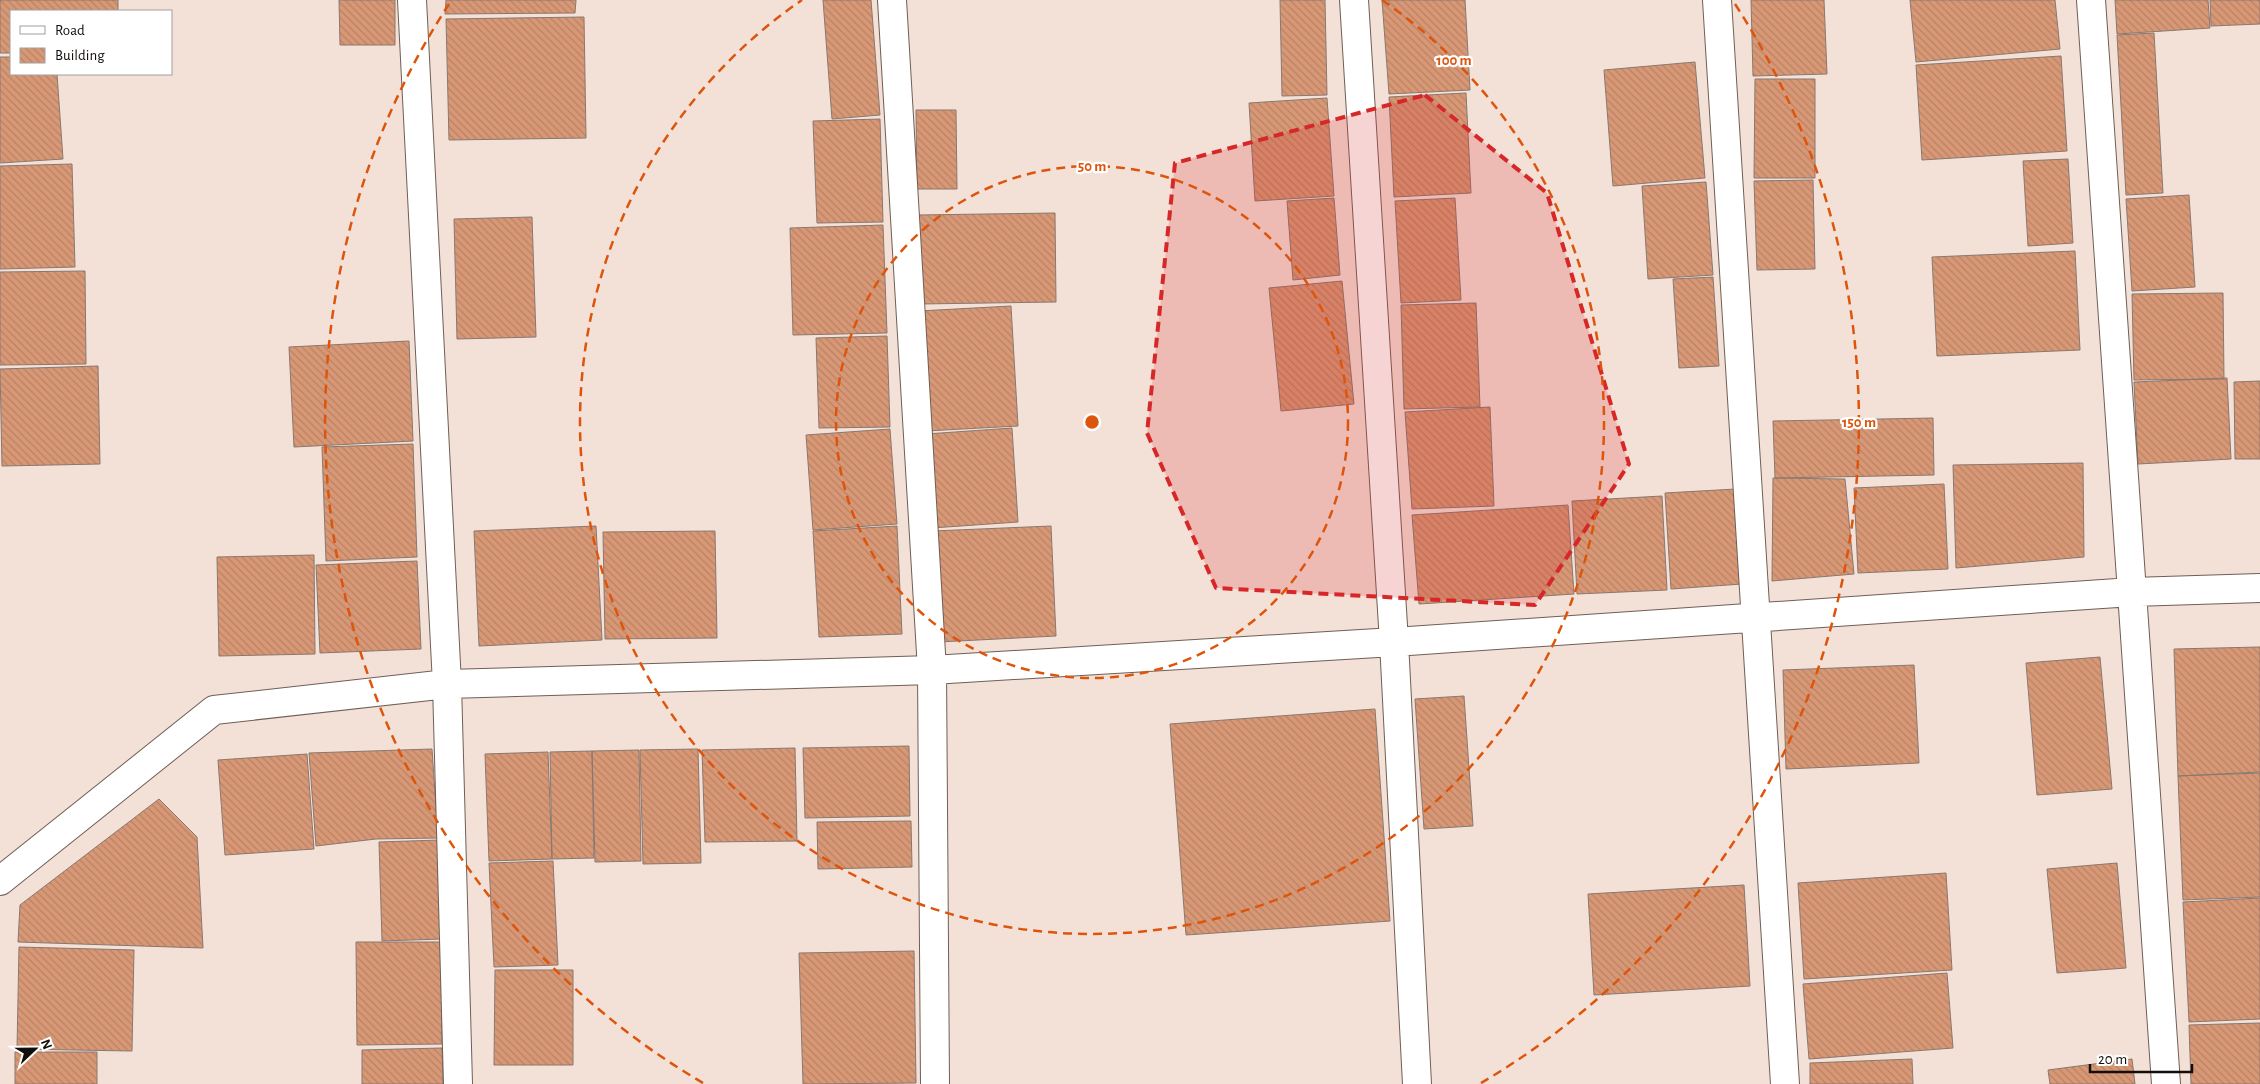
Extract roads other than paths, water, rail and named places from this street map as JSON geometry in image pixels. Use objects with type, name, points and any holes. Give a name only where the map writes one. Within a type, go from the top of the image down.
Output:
[{"type":"street","points":[[412,0],[447,684],[458,1084]]},
{"type":"street","points":[[892,0],[932,670],[934,1084]]},
{"type":"street","points":[[1354,0],[1394,642],[1417,1084]]},
{"type":"street","points":[[1717,0],[1785,1084]]},
{"type":"street","points":[[2091,0],[2166,1084]]},
{"type":"street","points":[[0,881],[214,710],[447,684],[932,670],[1394,642],[2132,592],[2260,588]]}]
